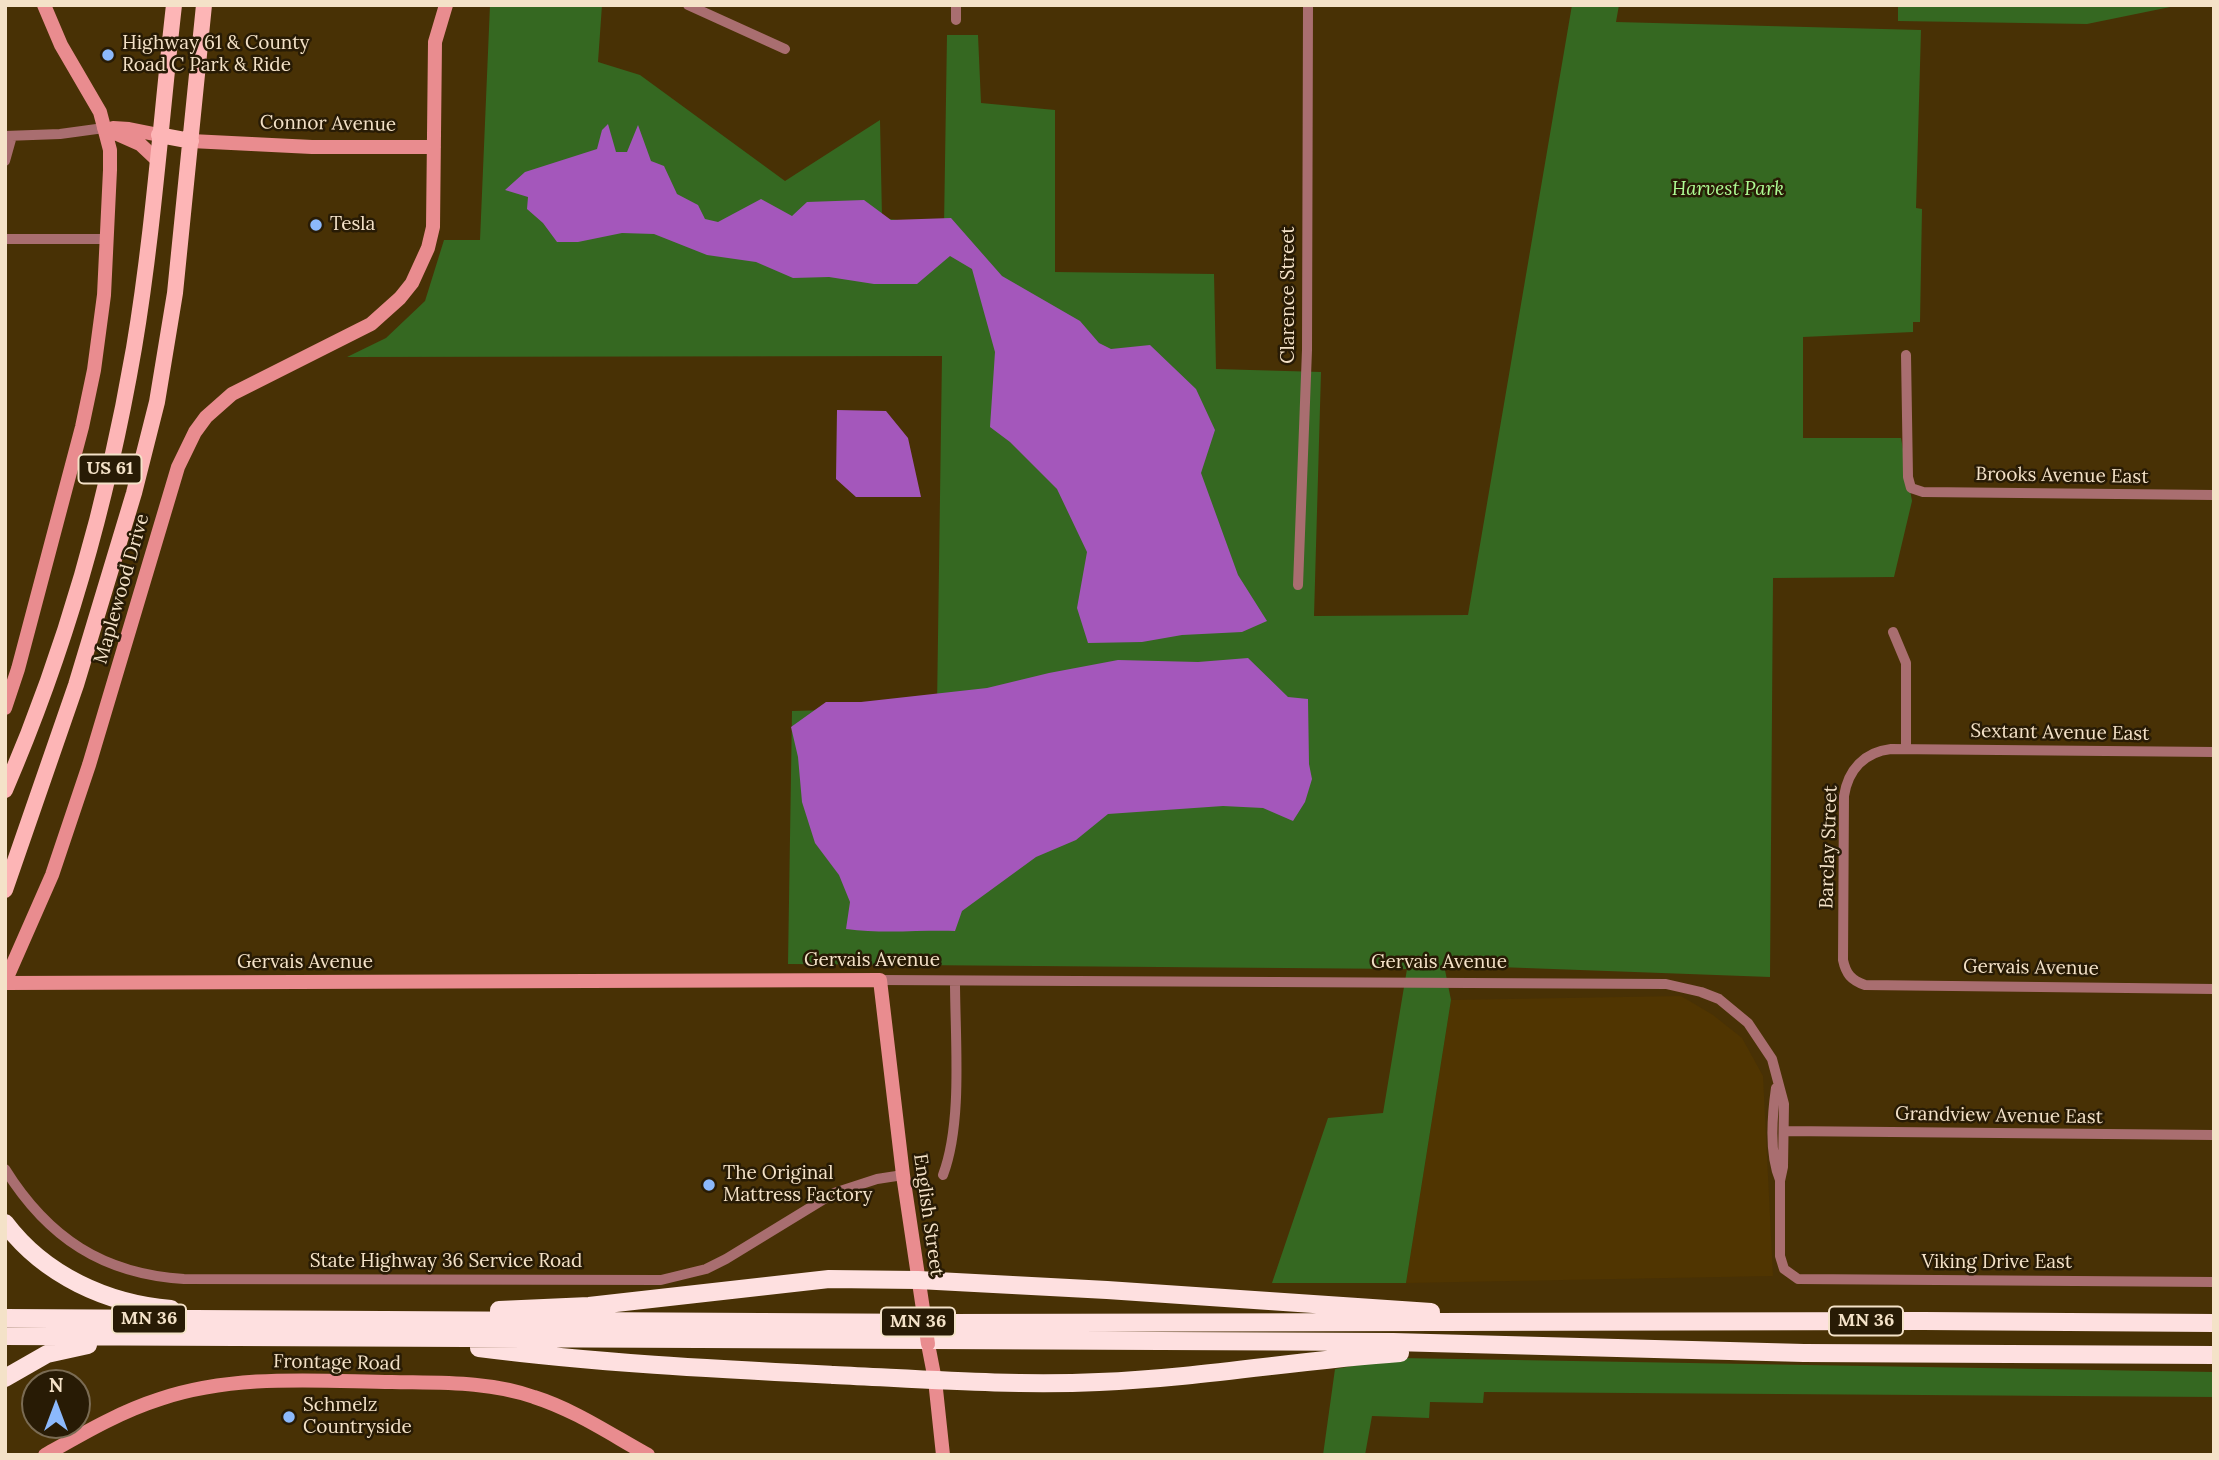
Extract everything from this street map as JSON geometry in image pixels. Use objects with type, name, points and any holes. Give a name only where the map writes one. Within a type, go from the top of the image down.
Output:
[{"type":"highway","points":[[5,1223],[45,1262],[76,1282],[109,1297],[150,1307],[293,1320]]},
{"type":"highway","points":[[319,1320],[589,1306],[804,1281],[918,1280],[1107,1290],[1463,1315],[1518,1322]]},
{"type":"highway","name":"MN 36","points":[[5,1318],[2214,1323]]},
{"type":"highway","name":"MN 36","points":[[5,1336],[1393,1342],[1804,1353],[2214,1355]]},
{"type":"highway","points":[[5,1378],[38,1358],[67,1348],[174,1336]]},
{"type":"highway","points":[[405,1339],[522,1354],[725,1369],[933,1371],[1097,1382],[1141,1380],[1370,1355],[1582,1346]]},
{"type":"main road","name":"US 61","points":[[5,790],[71,612],[107,480],[136,332],[174,5]]},
{"type":"main road","name":"US 61","points":[[5,890],[76,685],[134,493],[157,402],[175,293],[204,5]]},
{"type":"main road","name":"Connor Avenue","points":[[159,135],[191,141]]},
{"type":"street","points":[[5,708],[18,669],[82,427],[102,316],[107,239],[110,150],[94,101],[52,27],[44,5]]},
{"type":"street","name":"Maplewood Drive","points":[[5,982],[52,875],[86,774],[185,449],[206,417],[232,394],[371,324],[400,299],[421,267],[433,227],[435,42],[446,5]]},
{"type":"street","points":[[688,5],[785,49]]},
{"type":"street","points":[[956,5],[956,20]]},
{"type":"street","name":"Clarence Street","points":[[1298,585],[1307,350],[1308,5]]},
{"type":"street","points":[[193,118],[207,135],[221,143]]},
{"type":"street","points":[[104,128],[140,144],[157,160]]},
{"type":"street","points":[[5,161],[9,136],[60,134],[104,128],[129,129],[159,135]]},
{"type":"street","name":"Connor Avenue","points":[[191,141],[312,147],[434,148]]},
{"type":"street","points":[[5,239],[107,239]]},
{"type":"street","name":"Brooks Avenue East","points":[[1906,355],[1908,477],[1911,488],[1923,492],[2214,495]]},
{"type":"street","points":[[1893,632],[1906,663],[1906,749]]},
{"type":"street","name":"Sextant Avenue East","points":[[1906,749],[2214,752]]},
{"type":"street","name":"Barclay Street","points":[[1850,978],[1843,960],[1846,784],[1850,774],[1866,757],[1884,750],[1906,749]]},
{"type":"street","name":"Gervais Avenue","points":[[1850,978],[1865,985],[2214,989]]},
{"type":"street","name":"Gervais Avenue","points":[[5,982],[880,980],[1666,984],[1719,999],[1748,1023],[1772,1059],[1777,1083]]},
{"type":"street","name":"English Street","points":[[880,980],[903,1175],[943,1455]]},
{"type":"street","points":[[943,1175],[949,1158],[955,1099],[955,981]]},
{"type":"street","points":[[1777,1083],[1784,1104],[1783,1167],[1780,1181]]},
{"type":"street","points":[[1777,1083],[1774,1103],[1774,1167],[1780,1181]]},
{"type":"street","name":"Grandview Avenue East","points":[[1784,1131],[2214,1135]]},
{"type":"street","name":"State Highway 36 Service Road","points":[[5,1169],[46,1222],[92,1256],[132,1272],[202,1279],[662,1280],[695,1272],[726,1259],[834,1193],[877,1179],[903,1175]]},
{"type":"street","name":"Viking Drive East","points":[[1780,1181],[1780,1256],[1784,1269],[1798,1279],[2214,1282]]},
{"type":"street","name":"Frontage Road","points":[[45,1455],[113,1418],[160,1399],[214,1386],[276,1380],[457,1384],[506,1389],[557,1405],[630,1450],[648,1455]]},
{"type":"shaded area","points":[[608,124],[616,152],[627,152],[638,125],[651,161],[664,166],[677,194],[698,205],[705,219],[718,222],[761,199],[792,216],[807,202],[864,200],[891,220],[951,218],[1002,276],[1080,321],[1099,343],[1111,349],[1150,345],[1196,389],[1215,430],[1201,473],[1238,575],[1267,621],[1242,632],[1182,635],[1142,642],[1088,643],[1077,608],[1087,552],[1057,489],[1010,442],[990,427],[995,352],[972,269],[950,256],[917,284],[874,284],[829,277],[793,278],[756,262],[707,255],[654,234],[622,233],[578,242],[557,242],[543,223],[527,209],[528,197],[505,190],[525,172],[597,149],[602,130]]},
{"type":"shaded area","points":[[837,410],[886,411],[908,438],[921,497],[856,497],[836,479]]},
{"type":"shaded area","points":[[1248,658],[1288,697],[1308,699],[1309,764],[1312,779],[1305,802],[1293,821],[1263,808],[1223,806],[1108,814],[1076,840],[1036,857],[962,911],[955,931],[887,932],[846,929],[850,902],[839,875],[815,843],[802,802],[798,757],[791,727],[826,702],[861,702],[987,688],[1118,660],[1198,662]]},
{"type":"shaded area","points":[[1681,996],[1713,1015],[1742,1038],[1763,1076],[1773,1276],[1406,1283],[1451,1000]]},
{"type":"green space","name":"Harvest Park","points":[[490,5],[602,5],[598,62],[640,75],[785,181],[880,120],[882,218],[944,226],[947,35],[978,35],[981,103],[1055,110],[1055,272],[1214,274],[1216,369],[1321,372],[1314,616],[1468,615],[1572,5],[1619,5],[1616,22],[1921,30],[1916,208],[1922,209],[1920,322],[1913,322],[1913,332],[1803,337],[1803,438],[1901,438],[1912,501],[1894,577],[1773,578],[1770,977],[1444,965],[1451,1000],[1406,1283],[1272,1283],[1328,1118],[1383,1113],[1407,969],[788,964],[792,711],[937,707],[942,356],[347,357],[386,338],[425,301],[444,240],[480,240]]},
{"type":"green space","points":[[1898,5],[2180,5],[2087,24],[1898,21]]},
{"type":"green space","points":[[1399,1358],[2214,1372],[2214,1397],[1484,1392],[1483,1403],[1430,1402],[1429,1418],[1372,1416],[1365,1455],[1323,1455],[1335,1369]]},
{"type":"place","name":"Highway 61 & County Road C Park & Ride","points":[[108,55]]},
{"type":"place","name":"Tesla","points":[[316,225]]},
{"type":"place","name":"The Original Mattress Factory","points":[[709,1185]]},
{"type":"place","name":"Schmelz Countryside","points":[[289,1417]]}]
